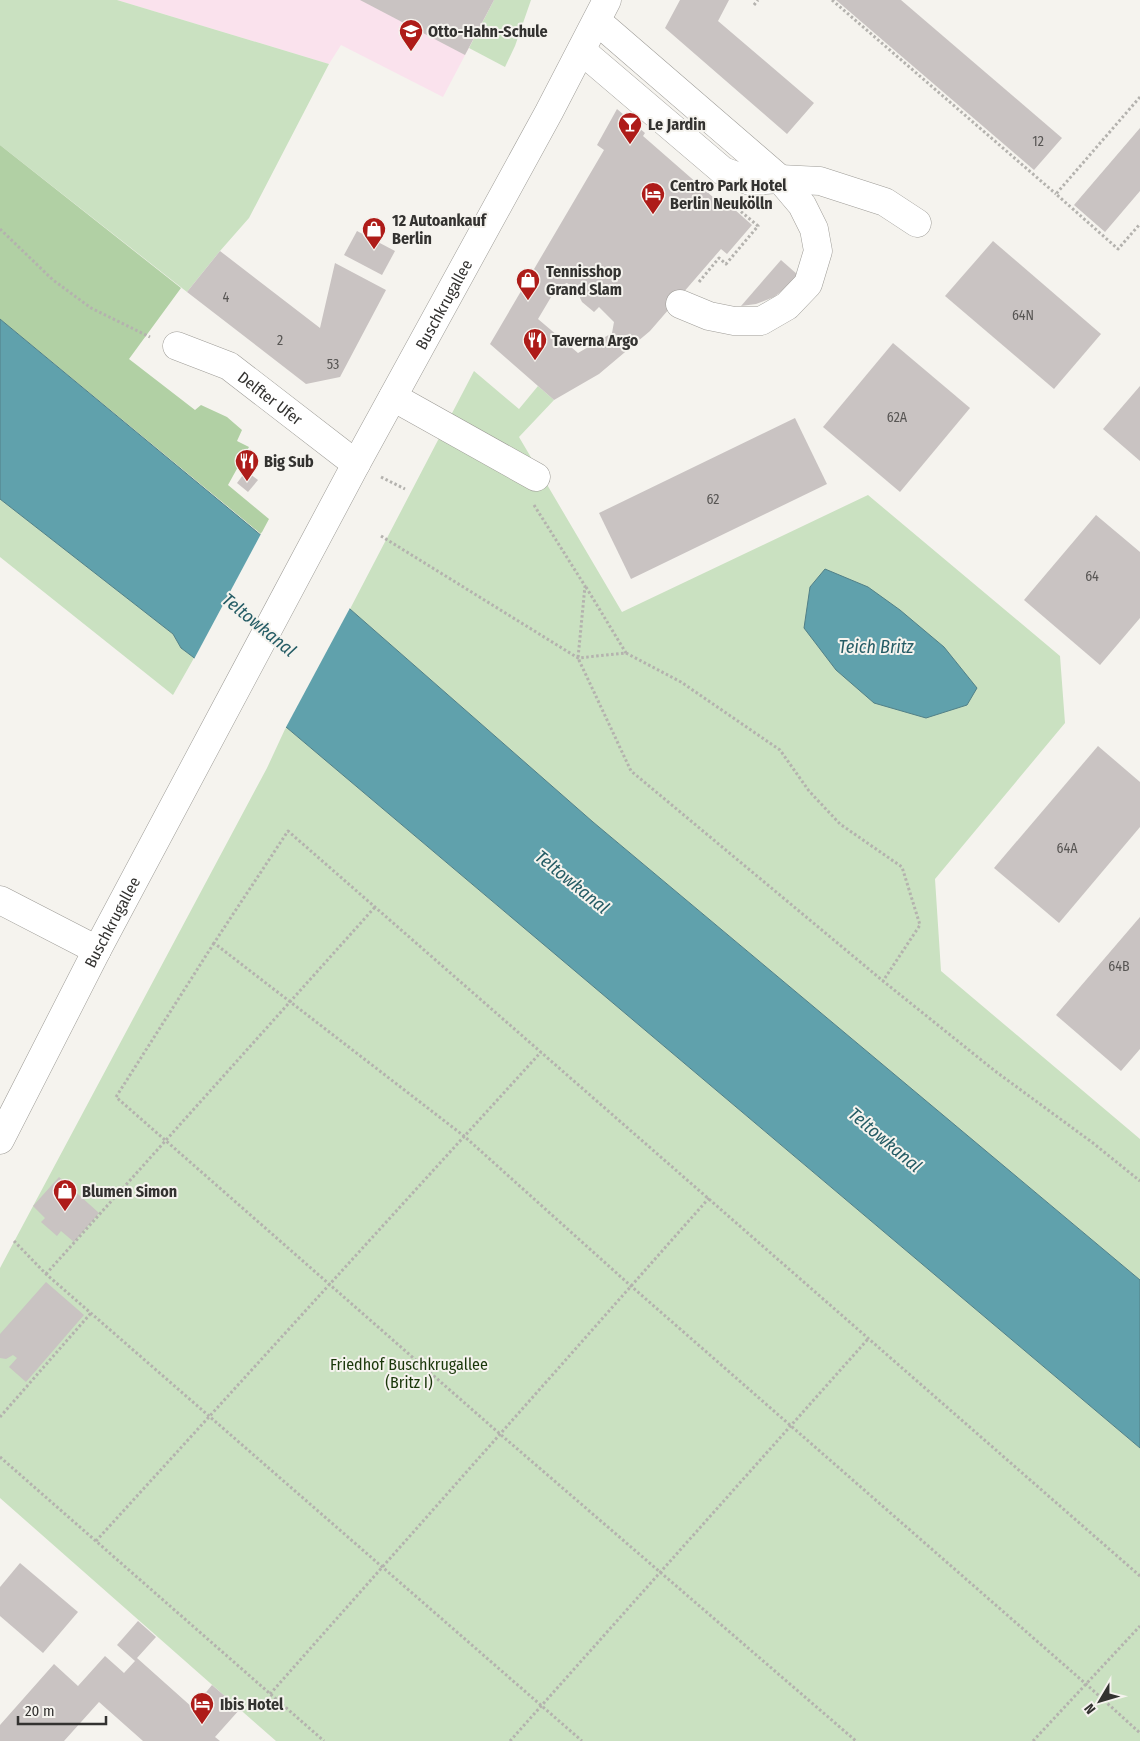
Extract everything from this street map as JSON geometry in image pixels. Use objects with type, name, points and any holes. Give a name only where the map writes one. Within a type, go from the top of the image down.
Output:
[{"type":"main road","name":"Buschkrugallee","points":[[0,1140],[96,950],[356,464],[582,51],[602,10]]},
{"type":"main road","points":[[602,10],[780,179],[802,205],[814,229],[818,251],[808,284],[787,306],[761,321],[734,321],[709,316],[680,304]]},
{"type":"main road","points":[[582,51],[723,171],[750,181],[780,179],[820,181],[885,202],[917,223]]},
{"type":"main road","name":"Delfter Ufer","points":[[177,346],[229,366],[356,464]]},
{"type":"main road","points":[[393,397],[533,488]]},
{"type":"main road","points":[[0,900],[96,950]]},
{"type":"path","points":[[754,5],[758,0]]},
{"type":"path","points":[[832,0],[1118,248],[1140,224]]},
{"type":"path","points":[[1056,194],[1140,97]]},
{"type":"path","points":[[680,304],[719,258],[726,264],[758,226],[737,208]]},
{"type":"path","points":[[0,229],[53,280],[91,308],[152,339],[177,346]]},
{"type":"path","points":[[533,488],[585,586],[626,653],[681,682],[780,750],[810,791],[840,824],[902,867],[920,925],[883,981]]},
{"type":"path","points":[[381,536],[578,658],[626,653]]},
{"type":"path","points":[[585,586],[578,658],[630,771],[883,981],[995,1071],[1093,1142],[1140,1181]]},
{"type":"path","points":[[856,1741],[500,1434],[116,1097],[214,943],[288,832],[1140,1576]]},
{"type":"path","points":[[46,1274],[375,906]]},
{"type":"path","points":[[214,943],[464,1136],[631,1286],[1086,1684],[1140,1734]]},
{"type":"path","points":[[96,1541],[541,1052]]},
{"type":"path","points":[[270,1694],[709,1198]]},
{"type":"path","points":[[14,1241],[46,1274],[582,1741]]},
{"type":"path","points":[[0,1417],[91,1313]]},
{"type":"path","points":[[510,1741],[868,1339]]},
{"type":"path","points":[[0,1457],[324,1741]]},
{"type":"path","points":[[1033,1741],[1140,1626]]},
{"type":"shaded area","name":"Otto-Hahn-Schule","points":[[117,0],[494,0],[443,97],[341,45],[329,64]]},
{"type":"green space","points":[[0,0],[117,0],[329,64],[249,218],[187,292],[0,145]]},
{"type":"green space","points":[[494,0],[531,0],[515,46],[505,67],[469,48]]},
{"type":"green space","points":[[0,145],[181,288],[129,359],[195,410],[201,405],[227,417],[242,430],[237,441],[249,447],[228,485],[269,519],[261,534],[0,319]]},
{"type":"green space","points":[[474,371],[519,409],[538,386],[554,400],[519,437],[622,612],[868,495],[1060,656],[1065,723],[935,879],[941,971],[1140,1139],[1140,1280],[593,822],[350,609]]},
{"type":"green space","points":[[0,499],[173,634],[181,648],[194,658],[173,695],[0,557]]},
{"type":"green space","name":"Friedhof Buschkrugallee (Britz I)","points":[[286,727],[1140,1448],[1140,1741],[276,1741],[0,1498],[0,1268],[267,768]]},
{"type":"water","name":"Teltowkanal","points":[[0,319],[350,609],[593,822],[1140,1280],[1140,1448],[286,727],[181,648],[173,634],[0,499]]},
{"type":"water","name":"Teich Britz","points":[[825,569],[868,587],[900,610],[944,647],[977,688],[967,705],[926,718],[874,703],[836,670],[804,628],[810,587]]},
{"type":"pier","points":[[262,532],[351,606],[285,729],[193,661]]},
{"type":"building","points":[[360,0],[494,0],[465,55]]},
{"type":"building","points":[[680,0],[729,0],[718,21],[814,103],[787,134],[665,28]]},
{"type":"building","points":[[836,0],[901,0],[1062,138],[1034,170]]},
{"type":"building","name":"Centro Park Hotel Berlin Neukölln","points":[[617,109],[645,133],[643,136],[722,205],[725,201],[752,225],[727,254],[721,249],[650,331],[599,374],[554,400],[490,344],[604,150],[597,145]],"holes":[[[567,283],[580,293],[582,302],[594,312],[599,307],[614,322],[612,333],[578,353],[538,319],[557,287]]]},
{"type":"building","points":[[1140,128],[1140,191],[1105,232],[1074,205]]},
{"type":"building","points":[[357,231],[395,251],[382,275],[344,255]]},
{"type":"building","points":[[993,241],[1101,334],[1054,389],[945,296]]},
{"type":"building","points":[[220,251],[320,328],[335,263],[386,290],[340,377],[306,384],[187,292]]},
{"type":"building","points":[[781,260],[798,275],[774,297],[756,304],[741,306]]},
{"type":"building","points":[[893,343],[970,408],[900,492],[823,427]]},
{"type":"building","points":[[1140,386],[1140,461],[1103,429]]},
{"type":"building","points":[[795,418],[827,484],[631,579],[599,513]]},
{"type":"building","points":[[246,471],[258,480],[248,492],[237,483]]},
{"type":"building","points":[[1096,515],[1140,552],[1140,618],[1100,665],[1024,600]]},
{"type":"building","points":[[1098,746],[1140,782],[1140,827],[1059,923],[994,868]]},
{"type":"building","points":[[1140,917],[1140,1049],[1121,1071],[1056,1015]]},
{"type":"building","points":[[59,1177],[99,1213],[74,1242],[61,1231],[57,1236],[41,1222],[45,1218],[33,1206]]},
{"type":"building","points":[[46,1282],[84,1315],[26,1382],[9,1367],[17,1358],[13,1355],[6,1359],[0,1358],[0,1334]]},
{"type":"building","points":[[20,1563],[78,1612],[43,1653],[0,1616],[0,1587]]},
{"type":"building","points":[[138,1621],[156,1637],[137,1658],[193,1708],[212,1685],[240,1709],[215,1737],[220,1741],[143,1741],[99,1702],[64,1741],[0,1741],[0,1725],[54,1664],[78,1686],[105,1656],[124,1673],[135,1661],[117,1645]]},
{"type":"place","name":"Otto-Hahn-Schule","points":[[411,52]]},
{"type":"place","name":"Le Jardin","points":[[630,145]]},
{"type":"place","name":"Centro Park Hotel Berlin Neukölln","points":[[653,215]]},
{"type":"place","name":"12 Autoankauf Berlin","points":[[374,250]]},
{"type":"place","name":"Tennisshop Grand Slam","points":[[528,301]]},
{"type":"place","name":"Taverna Argo","points":[[535,361]]},
{"type":"place","name":"Big Sub","points":[[247,482]]},
{"type":"place","name":"Blumen Simon","points":[[65,1212]]},
{"type":"place","name":"Ibis Hotel","points":[[202,1725]]}]
